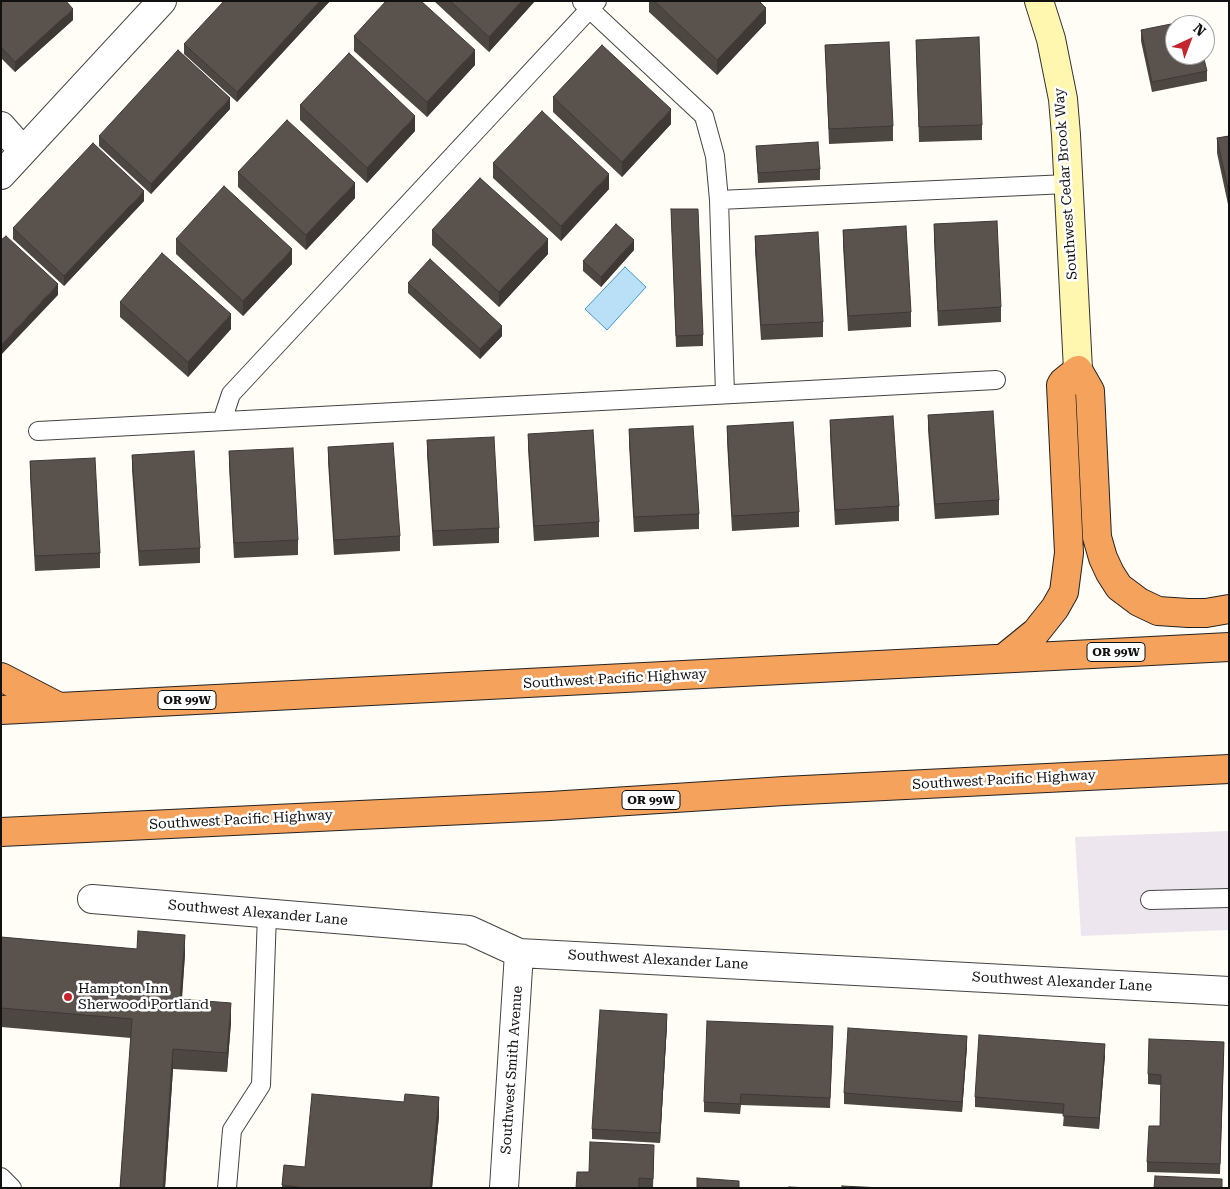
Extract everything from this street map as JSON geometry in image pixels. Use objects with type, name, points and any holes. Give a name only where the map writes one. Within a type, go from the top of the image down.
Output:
[{"type":"highway","points":[[1004,658],[1036,632],[1055,608],[1064,592],[1069,553],[1061,385],[1062,382],[1078,370],[1090,391],[1097,537],[1110,573],[1119,586],[1139,602],[1158,611],[1188,613],[1229,609]]},
{"type":"highway","name":"Southwest Pacific Highway","points":[[1,710],[1229,647]]},
{"type":"highway","points":[[1,677],[60,707]]},
{"type":"highway","name":"Southwest Pacific Highway","points":[[1,832],[550,806],[784,791],[1229,769]]},
{"type":"street","points":[[1,175],[162,1]]},
{"type":"street","name":"Southwest Cedar Brook Way","points":[[1039,1],[1051,39],[1060,82],[1066,135],[1067,184],[1078,370]]},
{"type":"street","points":[[1,126],[23,151]]},
{"type":"street","name":"Southwest Alexander Lane","points":[[92,899],[469,930],[519,953],[1229,991]]},
{"type":"street","name":"Southwest Smith Avenue","points":[[504,1188],[519,953]]},
{"type":"lane","points":[[222,421],[231,394],[589,4],[704,116],[715,156],[719,200],[725,394]]},
{"type":"lane","points":[[719,200],[1067,184]]},
{"type":"lane","points":[[38,431],[996,380]]},
{"type":"lane","points":[[1150,900],[1229,898]]},
{"type":"lane","points":[[227,1188],[232,1130],[261,1085],[267,914]]},
{"type":"lane","points":[[1,1177],[12,1188]]},
{"type":"shaded area","points":[[1229,831],[1229,930],[1081,936],[1075,837]]},
{"type":"water","points":[[625,267],[646,287],[607,330],[585,309]]},
{"type":"building","points":[[1,1],[66,1],[73,9],[15,62],[1,47]]},
{"type":"building","points":[[224,1],[320,1],[237,92],[184,44]]},
{"type":"building","points":[[386,1],[421,1],[475,50],[427,102],[354,36]]},
{"type":"building","points":[[450,1],[522,1],[489,37]]},
{"type":"building","points":[[654,1],[759,1],[766,8],[717,60]]},
{"type":"building","points":[[1165,25],[1165,65],[1206,65],[1207,71],[1152,82],[1141,30]]},
{"type":"building","points":[[979,37],[982,125],[919,127],[916,40]]},
{"type":"building","points":[[889,42],[893,126],[829,129],[825,45]]},
{"type":"building","points":[[602,45],[671,109],[622,162],[553,97]]},
{"type":"building","points":[[178,50],[230,98],[151,184],[99,136]]},
{"type":"building","points":[[349,53],[415,116],[367,168],[300,105]]},
{"type":"building","points":[[542,111],[609,174],[561,226],[493,163]]},
{"type":"building","points":[[287,120],[355,183],[306,235],[238,172]]},
{"type":"building","points":[[1229,136],[1229,194],[1217,138]]},
{"type":"building","points":[[818,142],[820,169],[758,173],[756,146]]},
{"type":"building","points":[[93,143],[144,191],[64,276],[13,228]]},
{"type":"building","points":[[480,178],[548,239],[499,292],[432,230]]},
{"type":"building","points":[[224,186],[292,249],[243,301],[176,239]]},
{"type":"building","points":[[671,209],[698,209],[703,335],[676,336]]},
{"type":"building","points":[[997,221],[1001,307],[938,311],[934,224]]},
{"type":"building","points":[[616,224],[634,240],[601,277],[583,261]]},
{"type":"building","points":[[906,226],[911,312],[848,316],[843,230]]},
{"type":"building","points":[[818,232],[823,322],[761,325],[755,236]]},
{"type":"building","points":[[6,236],[58,284],[1,345],[1,240]]},
{"type":"building","points":[[162,253],[231,314],[188,362],[120,302]]},
{"type":"building","points":[[430,259],[502,326],[480,349],[408,283]]},
{"type":"building","points":[[993,411],[999,500],[935,504],[928,415]]},
{"type":"building","points":[[893,416],[899,506],[835,510],[830,420]]},
{"type":"building","points":[[793,422],[799,512],[732,516],[727,426]]},
{"type":"building","points":[[693,426],[699,514],[634,517],[629,429]]},
{"type":"building","points":[[593,430],[599,522],[534,526],[528,434]]},
{"type":"building","points":[[494,437],[499,528],[433,531],[427,440]]},
{"type":"building","points":[[393,443],[400,536],[334,540],[328,447]]},
{"type":"building","points":[[293,448],[298,540],[234,543],[229,451]]},
{"type":"building","points":[[194,451],[200,548],[139,551],[132,455]]},
{"type":"building","points":[[95,458],[100,553],[35,556],[30,461]]},
{"type":"building","points":[[138,931],[185,935],[180,999],[231,1003],[227,1053],[173,1049],[163,1188],[120,1188],[132,1019],[1,1008],[1,937],[137,949]]},
{"type":"building","points":[[600,1010],[667,1014],[660,1133],[592,1129]]},
{"type":"building","points":[[707,1021],[833,1026],[830,1098],[741,1094],[740,1104],[704,1102]]},
{"type":"building","points":[[848,1028],[967,1036],[962,1102],[844,1093]]},
{"type":"building","points":[[979,1035],[1105,1044],[1099,1118],[1063,1116],[1064,1104],[975,1097]]},
{"type":"building","points":[[1149,1039],[1224,1042],[1220,1164],[1147,1162],[1149,1126],[1160,1126],[1161,1075],[1148,1074]]},
{"type":"building","points":[[312,1094],[404,1102],[405,1094],[439,1097],[430,1188],[304,1188],[282,1185],[284,1165],[305,1167]]},
{"type":"building","points":[[590,1142],[654,1145],[653,1179],[639,1178],[639,1188],[576,1188],[577,1172],[589,1172]]},
{"type":"building","points":[[1155,1176],[1222,1179],[1222,1188],[1154,1188]]},
{"type":"building","points":[[697,1178],[739,1181],[739,1188],[697,1188]]},
{"type":"building","points":[[842,1186],[882,1188],[842,1188]]},
{"type":"place","name":"Hampton Inn Sherwood Portland","points":[[68,997]]}]
